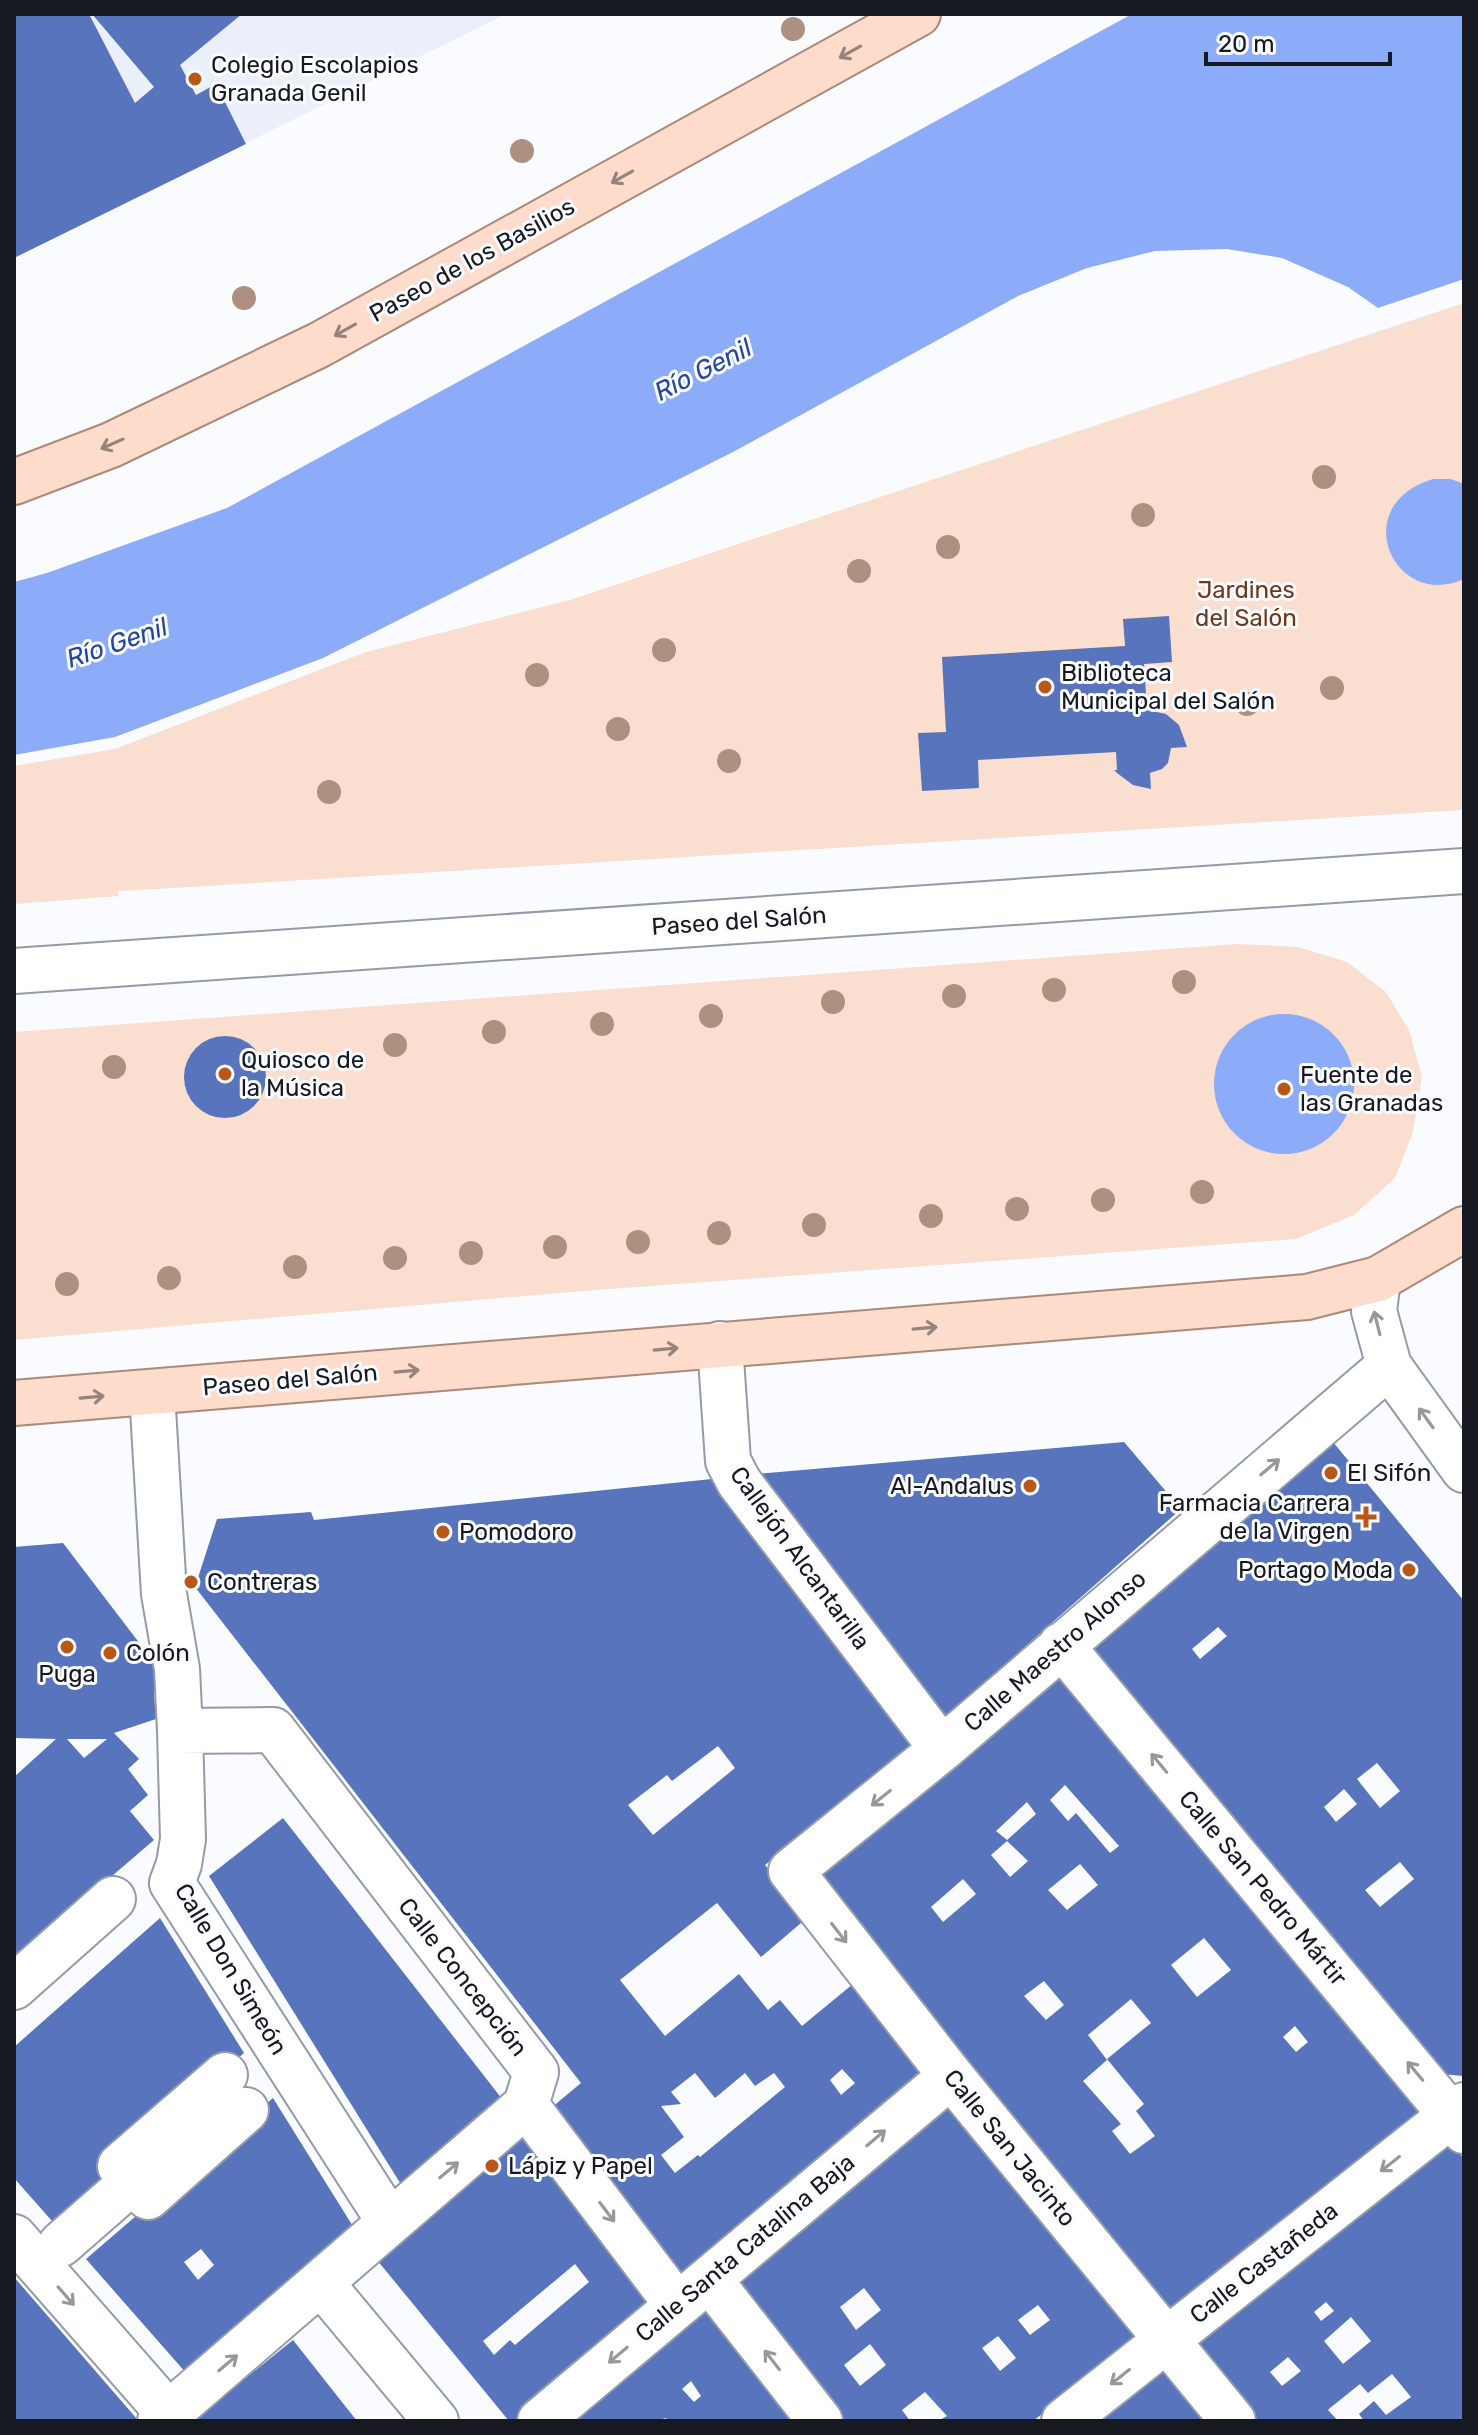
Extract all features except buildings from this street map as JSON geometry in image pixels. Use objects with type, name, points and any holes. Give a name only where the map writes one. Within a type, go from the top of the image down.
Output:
[{"type":"main road","name":"Paseo de los Basilios","points":[[14,482],[111,445],[319,345],[918,14]]},
{"type":"main road","name":"Paseo del Salón","points":[[14,1403],[1307,1297],[1378,1279],[1464,1229]]},
{"type":"street","name":"Paseo del Salón","points":[[14,971],[1464,871]]},
{"type":"street","points":[[1378,1279],[1374,1311],[1389,1366],[1464,1470]]},
{"type":"street","name":"Callejón Alcantarilla","points":[[720,1344],[728,1461],[739,1482],[942,1749]]},
{"type":"street","name":"Calle Maestro Alonso","points":[[791,1871],[942,1749],[1389,1366]]},
{"type":"street","name":"Calle Don Simeón","points":[[152,1392],[164,1594],[177,1669],[180,1731],[183,1839],[172,1883],[389,2221]]},
{"type":"street","name":"Calle San Pedro Mártir","points":[[1061,1645],[1460,2117]]},
{"type":"street","name":"Calle Concepción","points":[[180,1731],[273,1730],[536,2072],[526,2105]]},
{"type":"street","name":"Calle San Jacinto","points":[[791,1871],[951,2076],[1233,2421]]},
{"type":"street","points":[[14,1987],[113,1899]]},
{"type":"street","name":"Calle Santa Catalina Baja","points":[[540,2421],[951,2076]]},
{"type":"street","points":[[61,2244],[133,2181],[120,2166],[236,2092]]},
{"type":"street","points":[[14,2237],[164,2417],[526,2105],[693,2292],[820,2421]]},
{"type":"street","name":"Calle Castañeda","points":[[1064,2421],[1460,2117]]},
{"type":"street","points":[[321,2283],[436,2421]]},
{"type":"shaded area","name":"Colegio Escolapios Granada Genil","points":[[14,14],[506,14],[14,258]]},
{"type":"green space","name":"Jardines del Salón","points":[[1464,303],[1464,810],[118,891],[119,896],[14,904],[14,766],[115,749],[366,652],[570,600]]},
{"type":"green space","points":[[1238,944],[1298,947],[1347,962],[1386,992],[1409,1030],[1422,1077],[1413,1132],[1395,1178],[1354,1215],[1296,1239],[582,1291],[14,1340],[14,1032]]},
{"type":"water","name":"Río Genil","points":[[1132,14],[1464,14],[1464,279],[1378,308],[1348,287],[1282,258],[1227,249],[1155,251],[1087,268],[1018,296],[733,452],[323,658],[115,737],[14,755],[14,582],[227,508]]},
{"type":"water","points":[[1433,479],[1451,479],[1464,484],[1464,579],[1439,585],[1417,581],[1400,568],[1390,551],[1386,531],[1391,510],[1406,492]]},
{"type":"water","name":"Fuente de las Granadas","points":[[1284,1014],[1311,1019],[1334,1034],[1349,1057],[1354,1084],[1349,1111],[1334,1134],[1311,1149],[1284,1154],[1257,1149],[1234,1134],[1219,1111],[1214,1084],[1219,1057],[1234,1034],[1257,1019]]},
{"type":"place","name":"Colegio Escolapios Granada Genil","points":[[195,79]]},
{"type":"place","name":"Biblioteca Municipal del Salón","points":[[1045,687]]},
{"type":"place","name":"Quiosco de la Música","points":[[225,1074]]},
{"type":"place","name":"Fuente de las Granadas","points":[[1284,1089]]},
{"type":"place","name":"El Sifón","points":[[1331,1473]]},
{"type":"place","name":"Al-Andalus","points":[[1030,1486]]},
{"type":"place","name":"Farmacia Carrera de la Virgen","points":[[1366,1517]]},
{"type":"place","name":"Pomodoro","points":[[443,1532]]},
{"type":"place","name":"Portago Moda","points":[[1409,1570]]},
{"type":"place","name":"Contreras","points":[[191,1582]]},
{"type":"place","name":"Puga","points":[[67,1647]]},
{"type":"place","name":"Colón","points":[[110,1653]]},
{"type":"place","name":"Lápiz y Papel","points":[[492,2166]]}]
